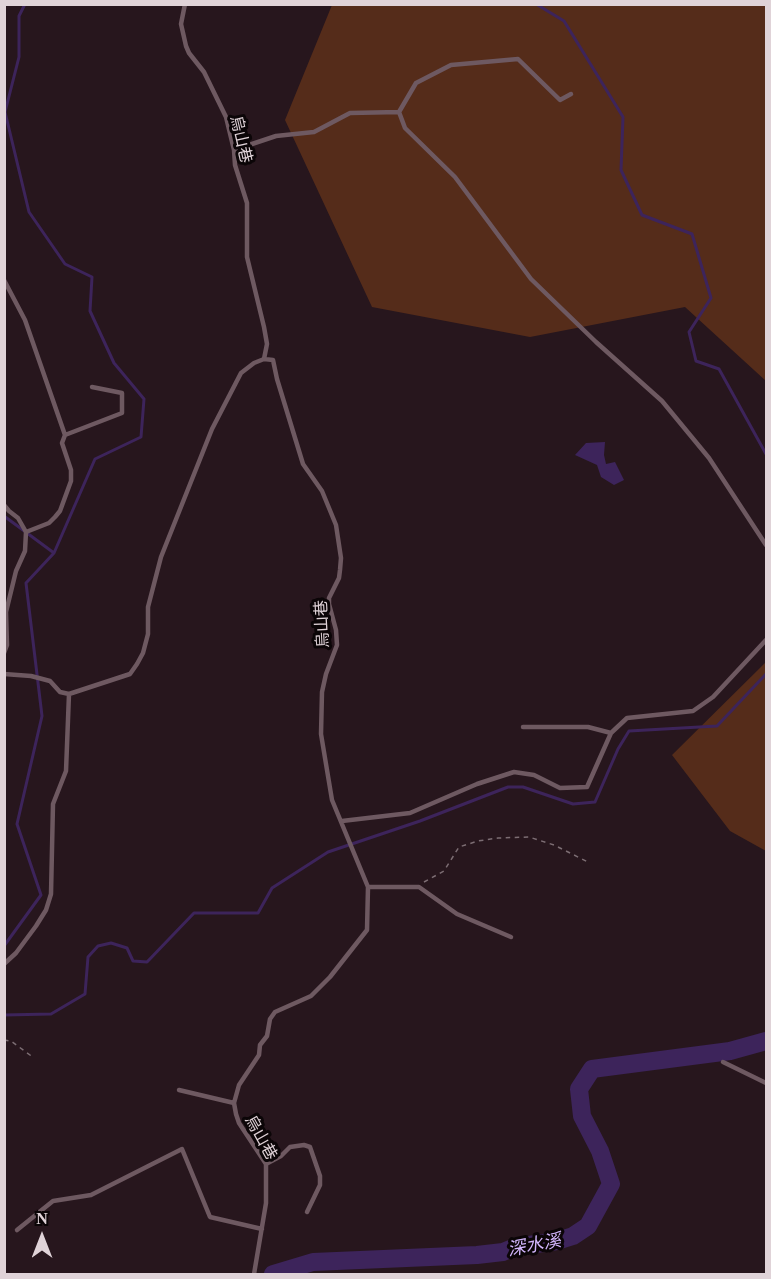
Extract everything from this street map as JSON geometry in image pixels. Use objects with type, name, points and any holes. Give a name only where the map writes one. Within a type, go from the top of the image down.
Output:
[{"type":"lane","name":"烏山巷","points":[[185,4],[181,24],[186,46],[218,98],[226,117],[235,165],[248,203],[248,257],[267,344],[264,358],[273,360],[303,464],[322,492],[336,525],[341,558],[340,570],[339,578],[329,598],[329,604],[336,630],[337,645],[322,692],[321,734],[332,800],[368,887],[367,930],[330,977],[311,996],[275,1012],[270,1018],[267,1036],[260,1044],[259,1055],[239,1085],[234,1102],[239,1123],[266,1164],[266,1203],[254,1274]]},
{"type":"lane","points":[[399,112],[416,83],[451,65],[518,59],[560,100],[571,94]]},
{"type":"lane","points":[[234,150],[276,136],[314,132],[350,113],[399,112]]},
{"type":"lane","points":[[399,112],[405,128],[455,177],[531,279],[596,342],[662,401],[709,458],[766,544]]},
{"type":"lane","points":[[4,280],[25,320],[65,435],[62,443],[71,470],[71,481],[60,511],[49,523],[26,532]]},
{"type":"lane","points":[[4,674],[31,676],[50,681],[60,693],[69,694],[130,674],[143,653],[148,634],[148,607],[161,557],[212,429],[241,373],[264,358]]},
{"type":"lane","points":[[65,435],[122,412],[122,393],[92,387]]},
{"type":"lane","points":[[4,505],[18,518],[26,532],[25,550],[7,602],[7,645],[4,653]]},
{"type":"lane","points":[[342,821],[410,813],[477,784],[514,772],[534,775],[560,788],[587,787],[611,733],[627,718],[693,711],[713,697],[766,640]]},
{"type":"lane","points":[[4,964],[16,953],[36,926],[46,910],[51,894],[53,804],[66,771],[69,694]]},
{"type":"lane","points":[[523,727],[588,727],[611,733]]},
{"type":"lane","points":[[368,887],[419,887],[457,914],[511,937]]},
{"type":"lane","points":[[723,1062],[766,1083]]},
{"type":"lane","points":[[179,1090],[234,1102]]},
{"type":"lane","points":[[266,1164],[281,1156],[290,1147],[304,1145],[310,1147],[320,1176],[320,1185],[307,1212]]},
{"type":"lane","points":[[17,1230],[53,1201],[91,1195],[182,1149],[210,1217],[262,1229]]},
{"type":"path","points":[[419,887],[429,878],[444,871],[459,847],[478,841],[529,837],[554,845],[588,862]]},
{"type":"path","points":[[4,1040],[11,1041],[34,1058]]},
{"type":"shaded area","points":[[332,5],[766,5],[766,381],[685,307],[530,337],[372,307],[285,120]]},
{"type":"shaded area","points":[[605,442],[606,464],[615,462],[624,480],[614,485],[601,477],[597,465],[575,455],[586,443]]},
{"type":"shaded area","points":[[766,662],[766,851],[730,831],[672,755]]},
{"type":"waterway","points":[[25,4],[19,16],[19,57],[5,112],[29,212],[65,264],[92,277],[90,311],[114,363],[144,399],[141,437],[95,459],[54,553]]},
{"type":"waterway","points":[[536,4],[564,21],[623,117],[621,170],[642,215],[692,234],[711,298],[689,332],[696,361],[719,369],[766,454]]},
{"type":"waterway","points":[[4,516],[54,553],[26,583],[42,716],[17,824],[41,895],[4,946]]},
{"type":"waterway","points":[[4,1015],[51,1014],[85,994],[88,957],[98,946],[111,943],[127,948],[133,961],[147,962],[194,913],[258,913],[272,888],[328,852],[420,821],[508,787],[523,787],[573,804],[595,802],[618,749],[629,731],[717,726],[766,674]]},
{"type":"waterway","name":"深水溪","points":[[273,1274],[313,1262],[503,1252],[515,1247],[557,1241],[573,1236],[588,1226],[611,1184],[600,1151],[582,1116],[579,1089],[592,1069],[730,1051],[766,1041]]}]
